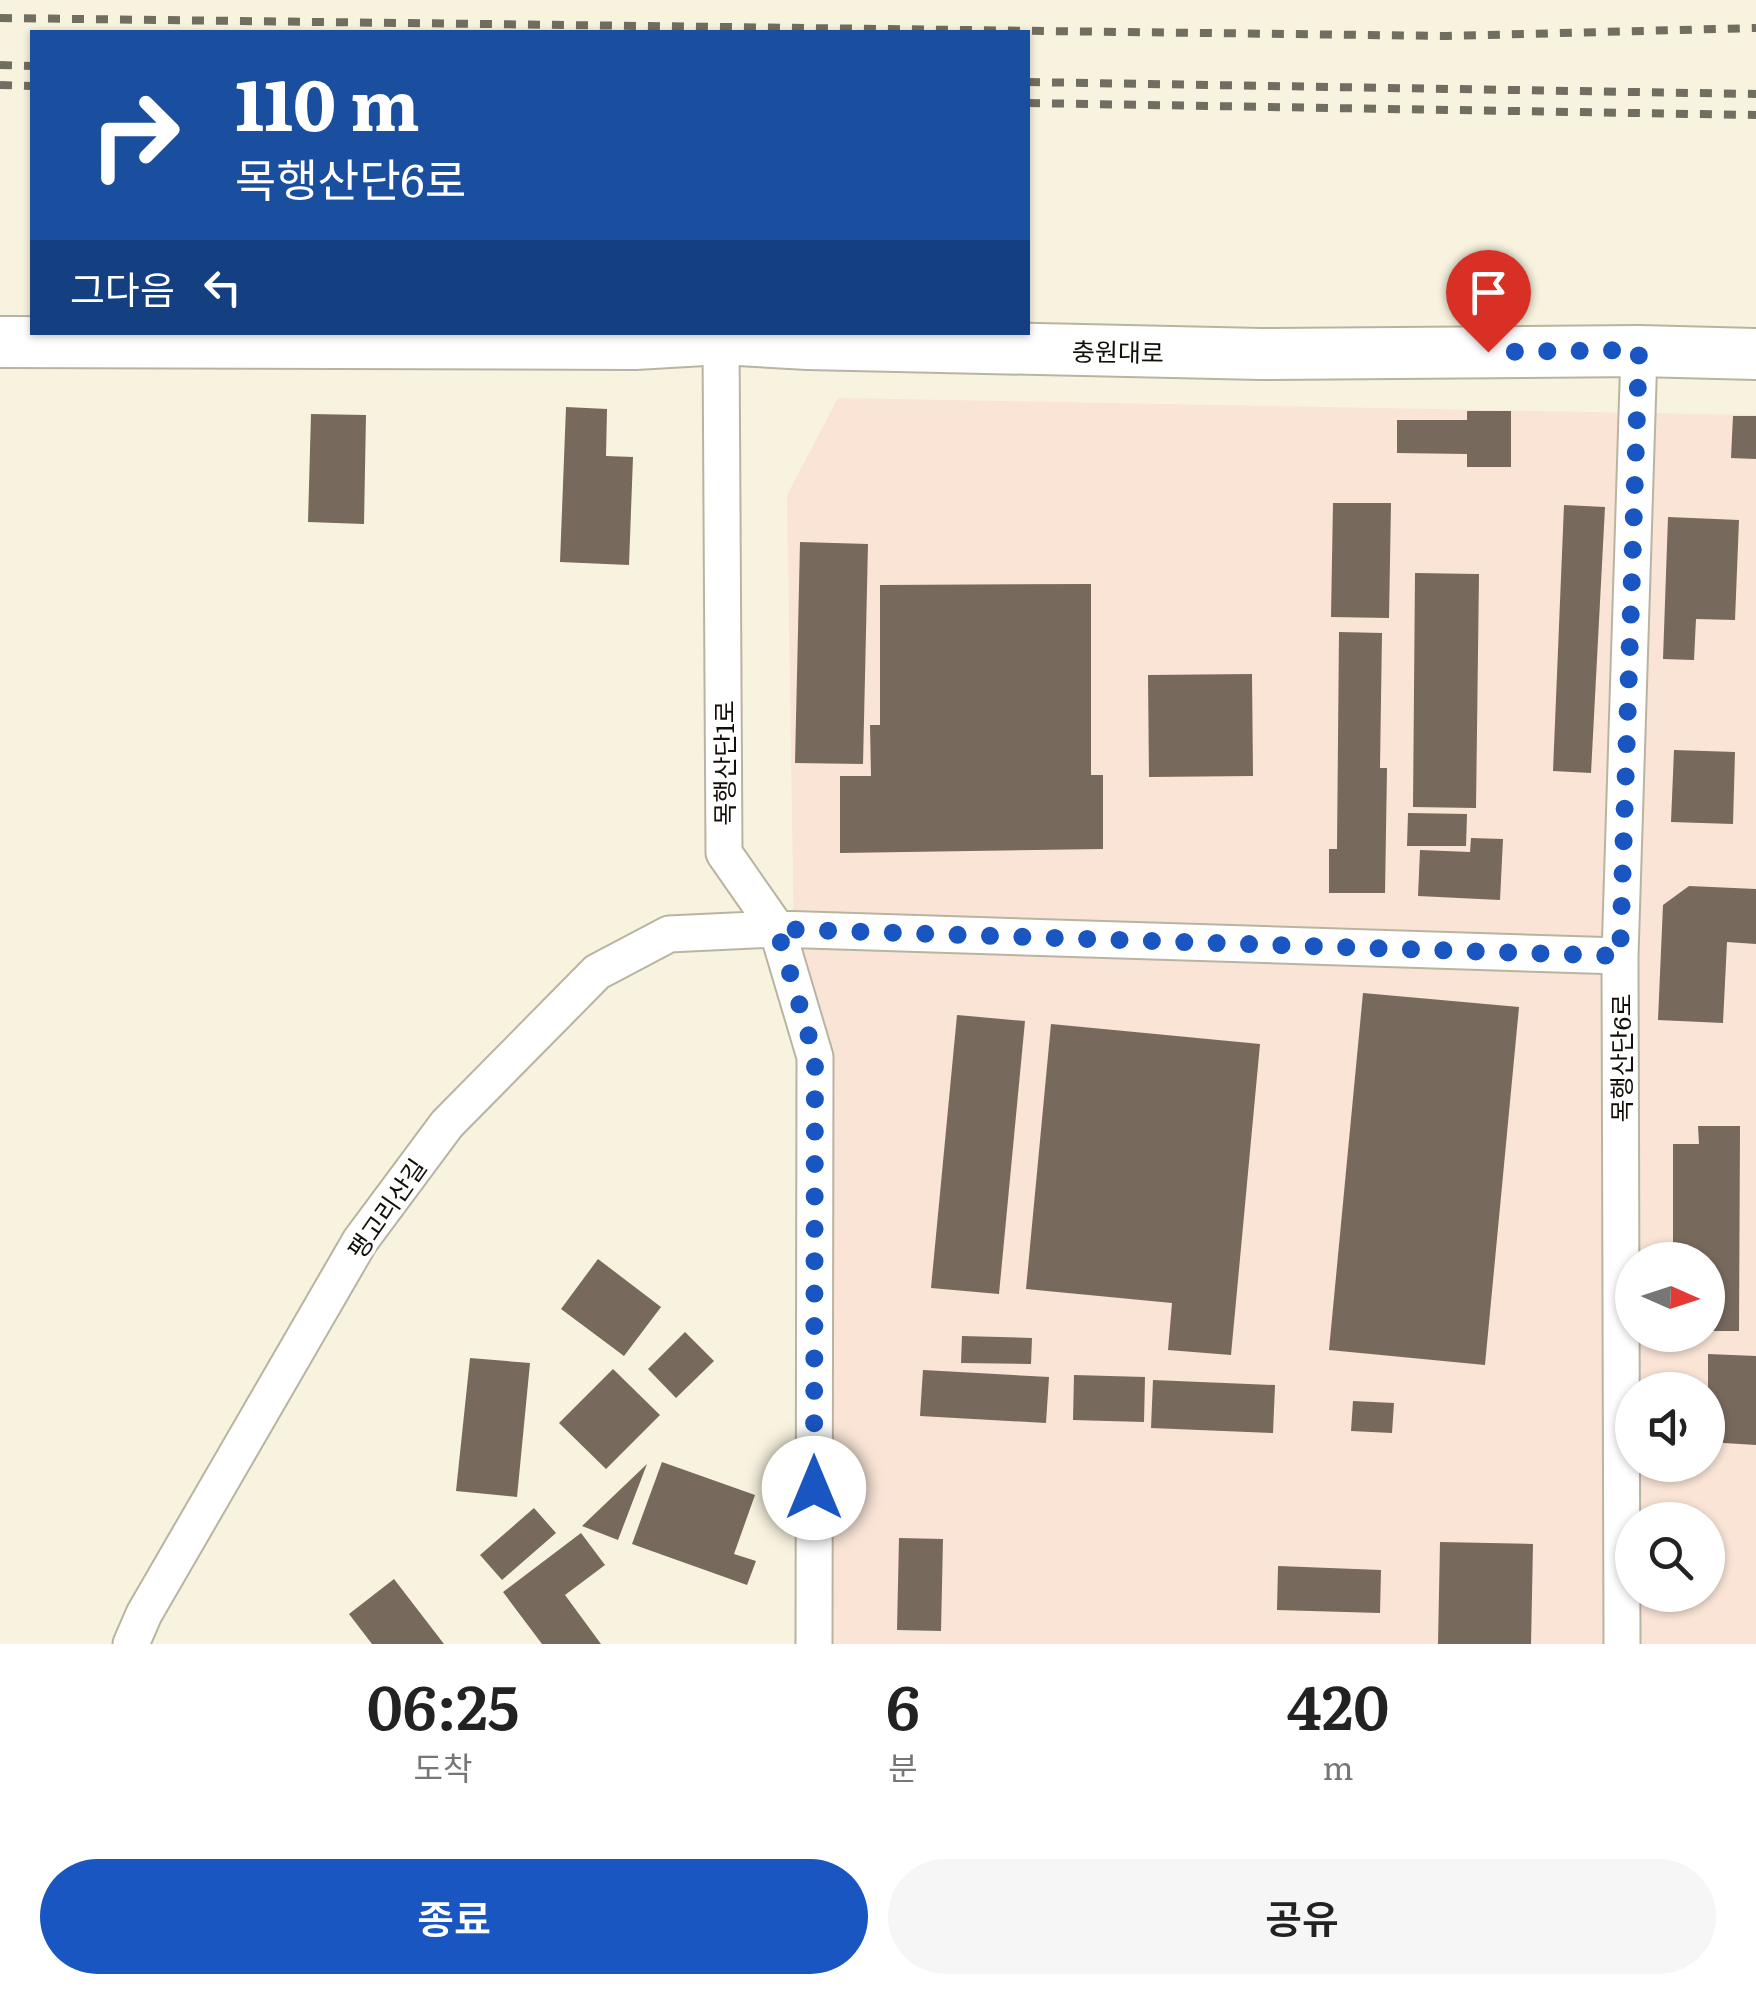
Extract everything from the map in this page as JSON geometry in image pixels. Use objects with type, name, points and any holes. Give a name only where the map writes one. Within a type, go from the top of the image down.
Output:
[{"type":"street","name":"충원대로","points":[[0,342],[635,344],[721,339],[1241,354],[1639,350],[1756,354]]},
{"type":"street","name":"목행산단1로","points":[[721,339],[724,854],[777,929],[815,1057],[814,1644]]},
{"type":"street","name":"목행산단6로","points":[[1622,1644],[1620,956],[1639,350]]},
{"type":"street","points":[[777,929],[1620,956]]},
{"type":"street","name":"팽고리산길","points":[[131,1644],[144,1614],[360,1240],[447,1124],[598,972],[669,934],[777,929]]},
{"type":"shaded area","points":[[838,398],[1756,415],[1756,1644],[805,1644],[787,495]]},
{"type":"building","points":[[566,407],[607,409],[606,456],[633,457],[629,565],[560,562]]},
{"type":"building","points":[[1467,411],[1511,411],[1511,467],[1467,467],[1467,454],[1397,453],[1397,420],[1467,420]]},
{"type":"building","points":[[311,414],[366,415],[364,524],[308,522]]},
{"type":"building","points":[[1733,416],[1756,416],[1756,459],[1731,458]]},
{"type":"building","points":[[1333,503],[1391,503],[1389,618],[1331,617]]},
{"type":"building","points":[[1564,505],[1605,507],[1591,773],[1553,771]]},
{"type":"building","points":[[1668,517],[1739,520],[1735,620],[1696,619],[1694,660],[1663,659]]},
{"type":"building","points":[[800,542],[868,544],[863,764],[795,763]]},
{"type":"building","points":[[1415,573],[1479,574],[1476,808],[1413,807]]},
{"type":"building","points":[[1091,584],[1091,775],[1103,775],[1103,849],[840,853],[840,776],[871,776],[870,725],[880,725],[880,585]]},
{"type":"building","points":[[1339,632],[1382,633],[1380,768],[1387,768],[1385,893],[1329,893],[1329,849],[1337,849]]},
{"type":"building","points":[[1252,674],[1253,776],[1149,777],[1148,675]]},
{"type":"building","points":[[1674,750],[1735,752],[1733,824],[1671,822]]},
{"type":"building","points":[[1408,813],[1467,814],[1466,846],[1407,846]]},
{"type":"building","points":[[1471,838],[1503,839],[1500,900],[1418,896],[1420,850],[1470,852]]},
{"type":"building","points":[[1689,886],[1756,889],[1756,944],[1727,942],[1723,1023],[1658,1020],[1663,905]]},
{"type":"building","points":[[1363,993],[1519,1007],[1485,1365],[1329,1350]]},
{"type":"building","points":[[957,1015],[1025,1021],[999,1294],[931,1288]]},
{"type":"building","points":[[1051,1024],[1260,1044],[1231,1355],[1168,1350],[1172,1303],[1026,1289]]},
{"type":"building","points":[[1698,1126],[1740,1126],[1739,1331],[1725,1331],[1725,1242],[1673,1242],[1673,1144],[1699,1144]]},
{"type":"building","points":[[598,1259],[661,1307],[624,1356],[561,1309]]},
{"type":"building","points":[[685,1332],[714,1361],[676,1398],[648,1369]]},
{"type":"building","points":[[962,1336],[1032,1338],[1031,1364],[961,1363]]},
{"type":"building","points":[[1708,1354],[1756,1356],[1756,1445],[1725,1443],[1725,1372],[1708,1372]]},
{"type":"building","points":[[470,1358],[530,1363],[517,1497],[456,1491]]},
{"type":"building","points":[[613,1369],[660,1415],[606,1469],[559,1423]]},
{"type":"building","points":[[923,1370],[1049,1377],[1046,1423],[920,1416]]},
{"type":"building","points":[[1074,1375],[1145,1377],[1144,1422],[1073,1420]]},
{"type":"building","points":[[1153,1380],[1275,1385],[1273,1433],[1151,1428]]},
{"type":"building","points":[[1353,1401],[1394,1403],[1392,1433],[1351,1431]]},
{"type":"building","points":[[662,1462],[755,1495],[734,1554],[756,1561],[747,1585],[632,1544]]},
{"type":"building","points":[[647,1464],[618,1540],[582,1526]]},
{"type":"building","points":[[534,1508],[556,1533],[502,1580],[480,1555]]},
{"type":"building","points":[[581,1533],[605,1565],[565,1595],[601,1644],[542,1644],[503,1592]]},
{"type":"building","points":[[899,1538],[943,1539],[941,1631],[897,1630]]},
{"type":"building","points":[[1440,1542],[1533,1544],[1531,1644],[1438,1644]]},
{"type":"building","points":[[1278,1566],[1381,1570],[1380,1613],[1277,1610]]},
{"type":"building","points":[[394,1579],[444,1644],[372,1644],[349,1614]]},
{"type":"railway","points":[[0,18],[965,30]]},
{"type":"railway","points":[[1030,31],[1447,36],[1756,28]]},
{"type":"railway","points":[[0,65],[30,66]]},
{"type":"railway","points":[[1030,82],[1756,94]]},
{"type":"railway","points":[[0,85],[30,86]]},
{"type":"railway","points":[[1030,103],[1756,115]]},
{"type":"route","points":[[814,1488],[815,1057],[777,929],[1620,956],[1639,350],[1488,352]]}]
